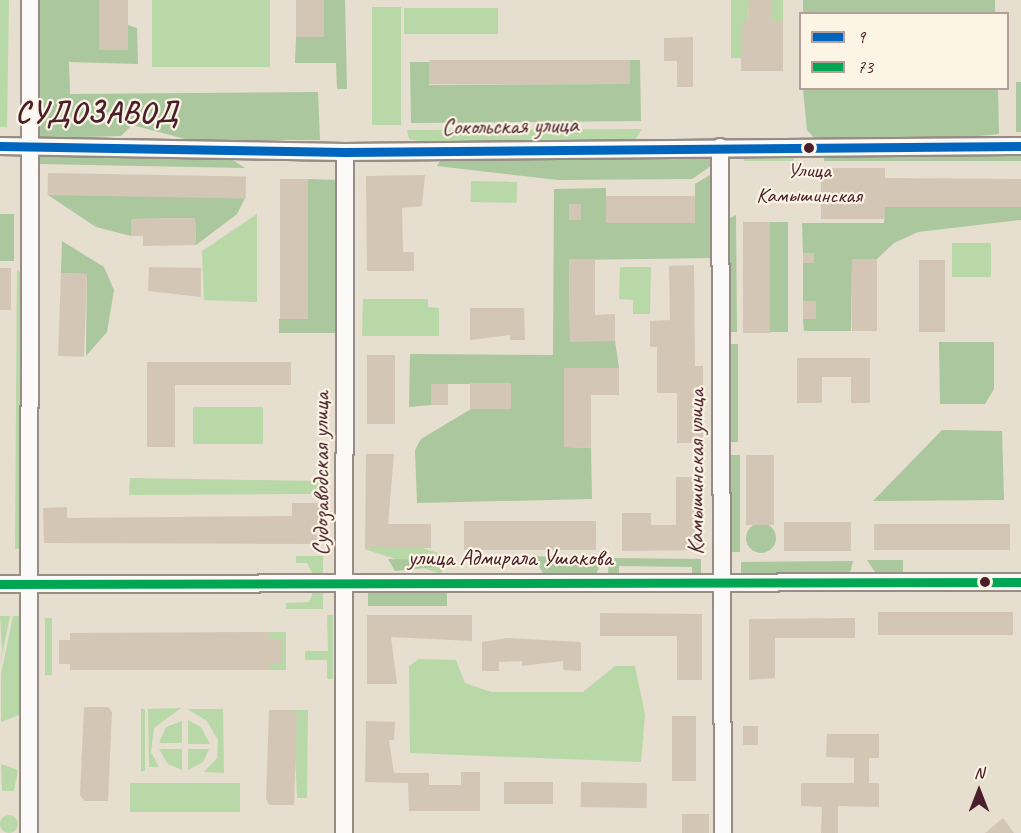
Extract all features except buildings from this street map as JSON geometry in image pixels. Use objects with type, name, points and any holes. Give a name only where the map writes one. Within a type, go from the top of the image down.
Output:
[{"type":"street","points":[[29,833],[27,585],[30,0]]},
{"type":"street","name":"Сокольская улица","points":[[0,146],[345,152],[1021,146]]},
{"type":"street","name":"Камышинская улица","points":[[720,147],[720,581],[723,833]]},
{"type":"street","name":"Судозаводская улица","points":[[344,833],[345,152]]},
{"type":"street","name":"улица Адмирала Ушакова","points":[[0,584],[1021,582]]},
{"type":"green space","points":[[0,0],[9,0],[7,127],[0,127]]},
{"type":"green space","points":[[37,0],[99,0],[99,50],[128,49],[128,25],[137,28],[138,64],[69,62],[70,94],[318,92],[320,140],[189,140],[132,125],[121,136],[38,138]]},
{"type":"green space","points":[[152,0],[270,0],[270,67],[152,67]]},
{"type":"green space","points":[[324,0],[345,0],[347,89],[337,89],[336,63],[295,63],[296,37]]},
{"type":"green space","points":[[731,0],[749,0],[748,22],[741,22],[741,58],[731,58]]},
{"type":"green space","points":[[771,0],[783,0],[783,22],[771,22]]},
{"type":"green space","points":[[803,0],[995,0],[995,12],[803,12]]},
{"type":"green space","points":[[372,7],[401,7],[401,125],[372,125]]},
{"type":"green space","points":[[404,8],[498,8],[498,34],[404,34]]},
{"type":"green space","points":[[630,60],[640,60],[641,121],[411,123],[410,62],[429,62],[429,85],[630,84]]},
{"type":"green space","points":[[1016,82],[1021,82],[1021,132],[1016,132]]},
{"type":"green space","points":[[803,90],[998,90],[999,134],[928,141],[816,140],[807,130]]},
{"type":"green space","points":[[642,129],[634,141],[422,142],[409,139],[407,130]]},
{"type":"green space","points":[[744,154],[794,154],[794,161],[744,161]]},
{"type":"green space","points":[[40,155],[228,157],[245,168],[40,164]]},
{"type":"green space","points":[[706,155],[714,164],[692,179],[558,180],[437,166],[442,158]]},
{"type":"green space","points":[[824,155],[1021,155],[1021,161],[824,161]]},
{"type":"green space","points":[[715,172],[713,258],[569,260],[570,341],[615,341],[619,368],[564,368],[564,447],[591,448],[592,499],[417,503],[415,450],[421,439],[471,409],[511,409],[511,384],[432,384],[431,405],[409,407],[410,354],[553,355],[554,189],[606,188],[606,223],[695,223],[695,184]]},
{"type":"green space","points":[[308,179],[339,180],[338,333],[279,333],[279,319],[307,319]]},
{"type":"green space","points":[[471,181],[517,182],[517,203],[471,202]]},
{"type":"green space","points":[[48,195],[246,196],[237,214],[196,245],[195,218],[131,219],[131,236],[96,227]]},
{"type":"green space","points":[[885,207],[1021,207],[1021,220],[918,232],[894,243],[877,259],[852,259],[851,331],[804,331],[803,319],[816,319],[816,302],[803,301],[803,263],[814,263],[814,253],[803,253],[802,223],[884,223]]},
{"type":"green space","points":[[0,214],[14,214],[14,261],[0,261]]},
{"type":"green space","points":[[257,214],[257,302],[204,300],[202,251]]},
{"type":"green space","points":[[736,215],[737,332],[726,332],[727,220]]},
{"type":"green space","points":[[770,222],[788,222],[788,332],[770,332]]},
{"type":"green space","points":[[62,241],[104,267],[114,290],[107,332],[86,356],[87,274],[61,273]]},
{"type":"green space","points":[[952,243],[991,243],[991,277],[952,277]]},
{"type":"green space","points":[[620,267],[651,267],[650,314],[633,314],[633,300],[619,299]]},
{"type":"green space","points":[[17,270],[22,274],[21,549],[15,549]]},
{"type":"green space","points":[[363,299],[428,299],[428,307],[439,308],[439,336],[362,336]]},
{"type":"green space","points":[[939,342],[994,342],[994,389],[985,404],[940,404]]},
{"type":"green space","points":[[727,344],[738,344],[738,442],[727,442]]},
{"type":"green space","points":[[193,407],[263,407],[263,444],[193,444]]},
{"type":"green space","points":[[942,430],[1002,431],[1004,500],[873,501]]},
{"type":"green space","points":[[729,455],[740,455],[740,552],[729,552]]},
{"type":"green space","points":[[130,478],[321,481],[320,494],[129,495]]},
{"type":"green space","points":[[761,523],[772,527],[776,538],[772,549],[761,553],[750,549],[746,538],[750,527]]},
{"type":"green space","points":[[371,531],[447,556],[441,574],[365,549]]},
{"type":"green space","points":[[296,556],[323,556],[323,575],[313,575],[307,563],[296,563]]},
{"type":"green space","points":[[474,556],[515,556],[515,563],[474,563]]},
{"type":"green space","points":[[518,556],[600,557],[601,563],[596,574],[543,573],[537,563],[520,564]]},
{"type":"green space","points":[[609,558],[701,559],[701,574],[692,575],[692,567],[619,566],[619,574],[608,574]]},
{"type":"green space","points":[[388,559],[436,560],[436,567],[395,571]]},
{"type":"green space","points":[[867,560],[903,560],[903,574],[875,572]]},
{"type":"green space","points":[[853,561],[850,573],[843,575],[741,575],[741,562]]},
{"type":"green space","points":[[313,592],[323,592],[323,609],[286,609],[286,603],[309,602]]},
{"type":"green space","points":[[368,593],[447,593],[447,606],[368,606]]},
{"type":"green space","points":[[327,615],[333,615],[333,679],[327,679],[327,660],[305,660],[305,651],[328,651]]},
{"type":"green space","points":[[0,616],[10,616],[0,666],[2,651]]},
{"type":"green space","points":[[13,616],[20,616],[19,715],[1,722],[1,674]]},
{"type":"green space","points":[[45,618],[52,618],[52,675],[45,675]]},
{"type":"green space","points":[[270,632],[286,632],[286,670],[270,670],[270,664],[282,663],[282,640],[270,639]]},
{"type":"green space","points":[[419,659],[456,660],[465,683],[491,692],[583,692],[615,666],[635,666],[645,715],[641,762],[410,753],[409,666]]},
{"type":"green space","points":[[181,708],[154,728],[151,752],[159,767],[149,767],[148,709]]},
{"type":"green space","points":[[141,709],[145,709],[145,771],[141,771]]},
{"type":"green space","points":[[187,709],[223,709],[224,773],[204,772],[217,758],[218,740],[207,721]]},
{"type":"green space","points":[[293,710],[308,710],[307,798],[297,798]]},
{"type":"green space","points":[[188,720],[201,727],[210,744],[188,744]]},
{"type":"green space","points":[[182,721],[182,743],[159,743],[166,727]]},
{"type":"green space","points":[[159,749],[182,749],[182,770],[168,764]]},
{"type":"green space","points":[[188,749],[209,749],[203,762],[188,770]]},
{"type":"green space","points":[[1,764],[18,770],[14,791],[2,791]]},
{"type":"green space","points":[[130,783],[240,783],[240,812],[130,812]]},
{"type":"green space","points":[[9,815],[15,818],[18,824],[15,830],[9,833],[3,830],[0,824],[3,818]]},
{"type":"transit line","name":"9","points":[[0,146],[345,152],[1021,146]]},
{"type":"transit line","name":"73","points":[[0,584],[1021,582]]},
{"type":"place","name":"Улица Камышинская","points":[[809,148]]},
{"type":"district","name":"СУДОЗАВОД","points":[[97,112]]}]
